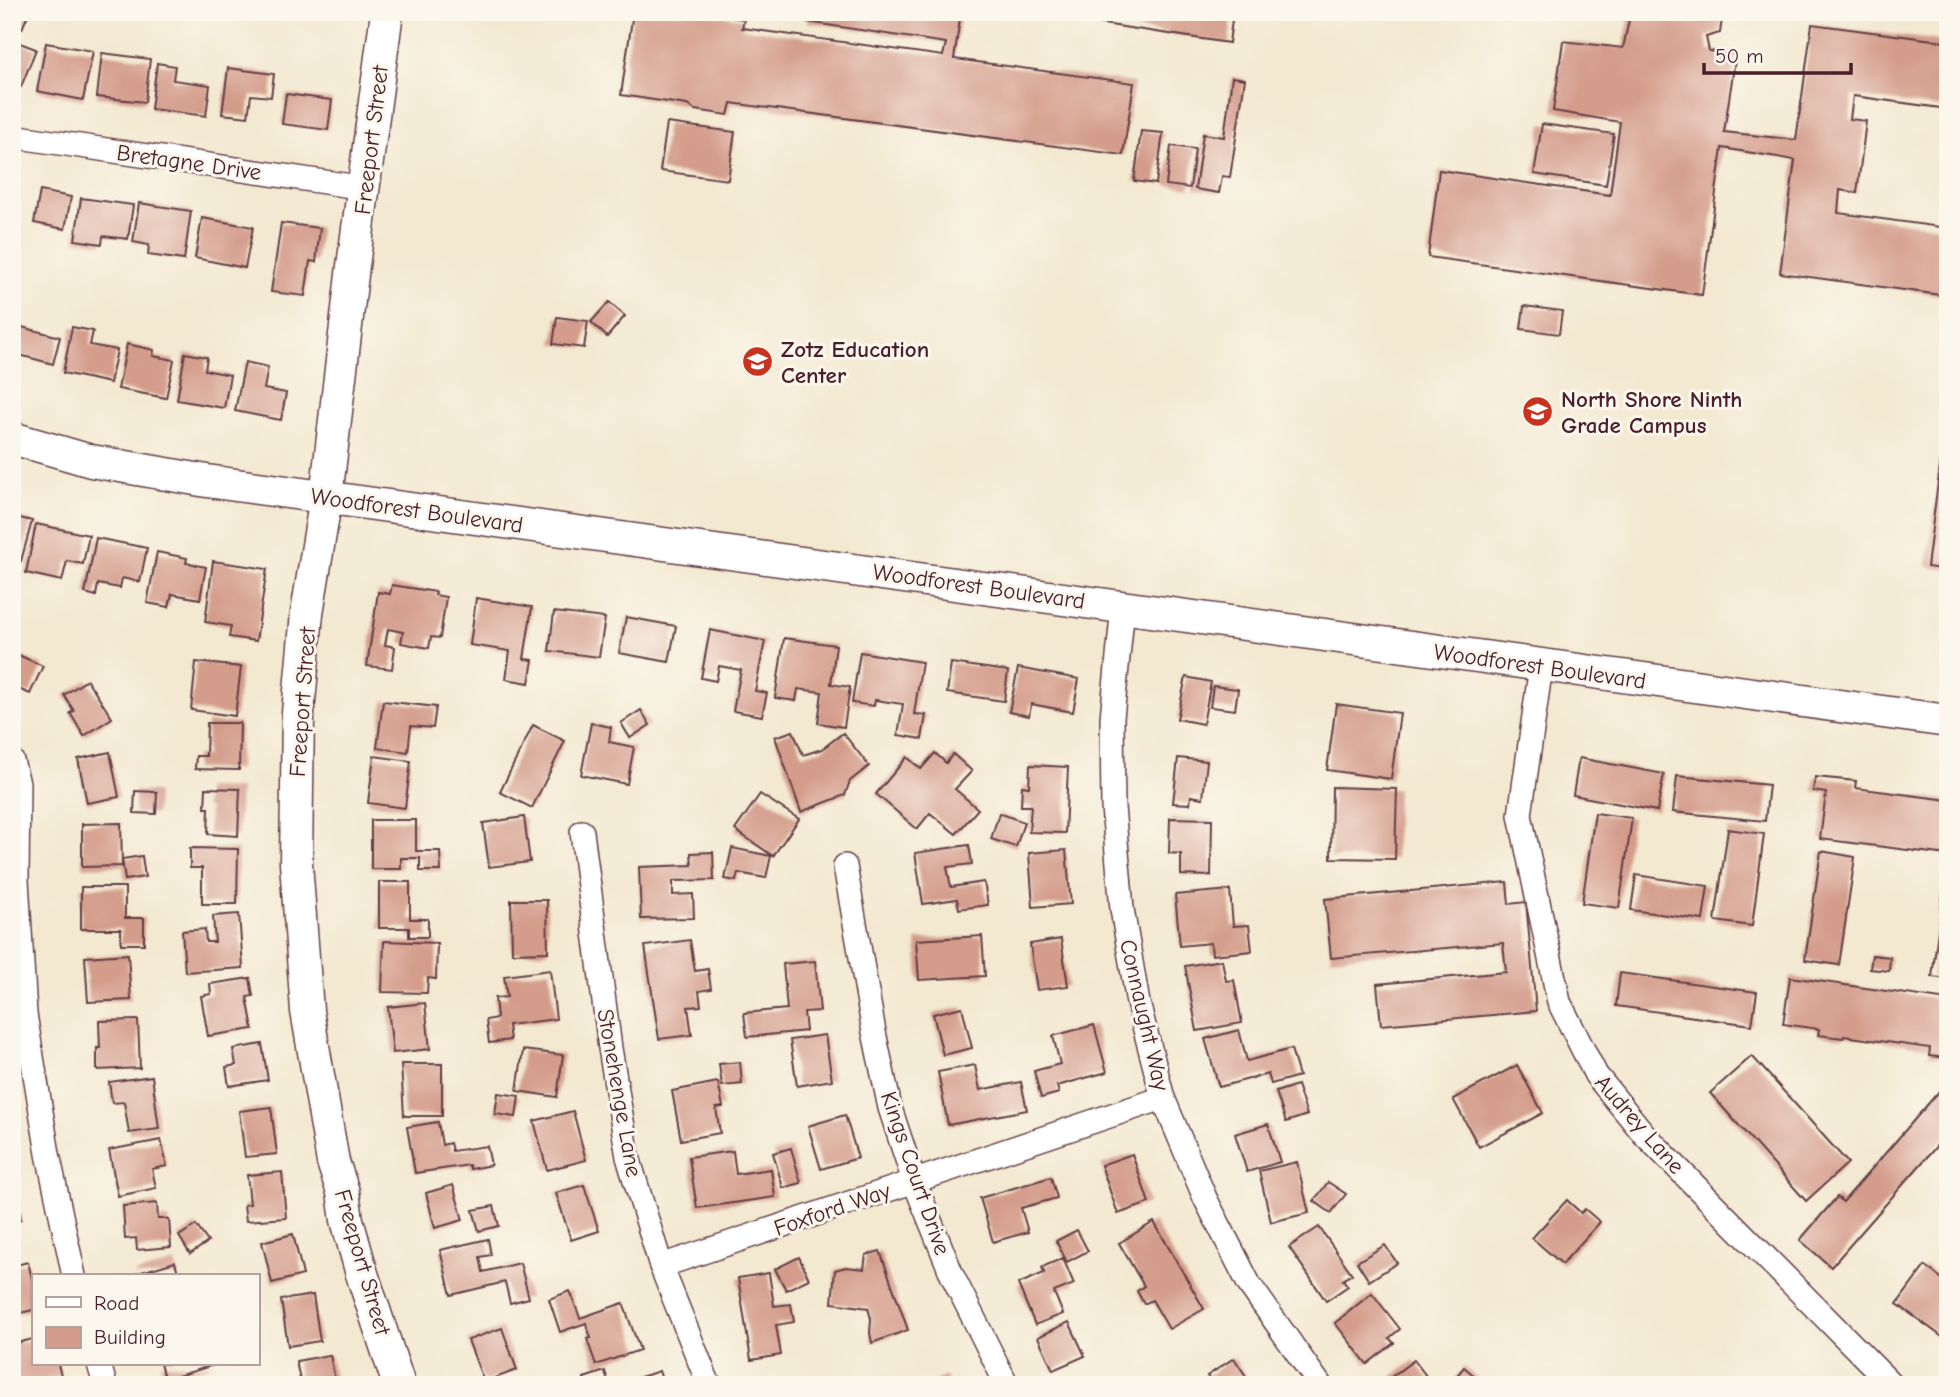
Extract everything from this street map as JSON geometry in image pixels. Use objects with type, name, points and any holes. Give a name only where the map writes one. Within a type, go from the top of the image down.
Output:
[{"type":"main road","name":"Freeport Street","points":[[387,12],[353,266],[326,498],[307,613],[298,713],[296,863],[307,1011],[333,1162],[343,1192],[347,1220],[362,1274],[398,1385]]},
{"type":"main road","name":"Woodforest Boulevard","points":[[12,438],[91,461],[206,481],[1948,722]]},
{"type":"street","name":"Bretagne Drive","points":[[12,136],[365,188]]},
{"type":"street","name":"Connaught Way","points":[[1123,606],[1112,718],[1113,807],[1122,909],[1138,1003],[1163,1098],[1205,1198],[1249,1284],[1320,1385]]},
{"type":"street","name":"Audrey Lane","points":[[1541,666],[1520,815],[1559,1002],[1596,1075],[1644,1134],[1892,1385]]},
{"type":"street","points":[[12,761],[18,783],[17,880],[27,1028],[48,1154],[74,1274]]},
{"type":"street","name":"Stonehenge Lane","points":[[583,832],[610,1048],[628,1157],[661,1266],[709,1385]]},
{"type":"street","name":"Kings Court Drive","points":[[845,866],[890,1108],[914,1181],[952,1275],[1007,1385]]},
{"type":"street","name":"Foxford Way","points":[[661,1266],[1163,1098]]},
{"type":"street","points":[[100,1366],[105,1385]]},
{"type":"building","points":[[12,12],[29,12],[22,29],[17,27],[12,39]]},
{"type":"building","points":[[633,12],[696,12],[744,19],[742,28],[943,56],[946,43],[807,22],[808,12],[961,12],[954,59],[1134,83],[1123,155],[731,103],[728,115],[695,110],[687,105],[621,95]]},
{"type":"building","points":[[1024,12],[1233,12],[1229,43]]},
{"type":"building","points":[[1587,12],[1723,12],[1720,33],[1706,37],[1709,51],[1736,54],[1724,132],[1796,140],[1812,24],[1948,42],[1948,109],[1853,96],[1850,119],[1866,121],[1857,193],[1840,190],[1838,213],[1948,228],[1948,296],[1780,273],[1795,160],[1722,148],[1702,295],[1428,257],[1439,170],[1610,195],[1620,122],[1553,111],[1563,41],[1623,48],[1629,20]]},
{"type":"building","points":[[12,40],[36,49],[21,87],[12,84]]},
{"type":"building","points":[[46,43],[93,51],[83,100],[37,91]]},
{"type":"building","points":[[102,53],[150,59],[145,102],[97,97]]},
{"type":"building","points":[[157,63],[175,66],[173,80],[210,85],[206,116],[151,109]]},
{"type":"building","points":[[228,68],[274,74],[271,97],[251,95],[248,117],[222,114]]},
{"type":"building","points":[[1232,77],[1245,79],[1230,177],[1222,176],[1219,193],[1195,189],[1203,134],[1224,137]]},
{"type":"building","points":[[286,94],[332,100],[328,130],[282,124]]},
{"type":"building","points":[[667,123],[735,132],[728,180],[660,171]]},
{"type":"building","points":[[1542,124],[1614,134],[1606,185],[1534,174]]},
{"type":"building","points":[[1141,131],[1163,133],[1156,184],[1134,181]]},
{"type":"building","points":[[1171,146],[1195,149],[1190,188],[1166,185]]},
{"type":"building","points":[[40,191],[71,197],[65,229],[34,223]]},
{"type":"building","points":[[81,198],[133,205],[128,239],[103,236],[102,244],[75,240]]},
{"type":"building","points":[[139,203],[191,211],[184,260],[148,255],[149,245],[133,242]]},
{"type":"building","points":[[202,218],[253,227],[245,268],[195,258]]},
{"type":"building","points":[[281,223],[320,228],[316,262],[310,261],[305,296],[271,292]]},
{"type":"building","points":[[609,302],[625,316],[607,337],[591,322]]},
{"type":"building","points":[[1524,306],[1562,311],[1559,334],[1521,329]]},
{"type":"building","points":[[557,317],[588,321],[584,348],[553,344]]},
{"type":"building","points":[[14,325],[60,337],[53,364],[12,353]]},
{"type":"building","points":[[72,327],[93,331],[90,345],[117,350],[110,383],[63,373]]},
{"type":"building","points":[[127,344],[154,350],[153,356],[174,360],[166,398],[118,389]]},
{"type":"building","points":[[185,353],[207,357],[205,370],[230,375],[224,408],[177,400]]},
{"type":"building","points":[[245,362],[268,367],[264,389],[286,393],[281,420],[235,411]]},
{"type":"building","points":[[1948,420],[1948,570],[1927,567]]},
{"type":"building","points":[[12,516],[32,521],[21,561],[12,559]]},
{"type":"building","points":[[36,524],[89,535],[83,564],[67,561],[62,581],[26,573]]},
{"type":"building","points":[[96,538],[147,548],[140,582],[122,578],[120,588],[98,584],[96,596],[85,593]]},
{"type":"building","points":[[157,552],[187,558],[186,563],[206,567],[200,599],[172,594],[169,607],[147,603]]},
{"type":"building","points":[[213,561],[267,569],[256,641],[229,637],[231,626],[205,622]]},
{"type":"building","points":[[392,585],[436,592],[435,595],[446,597],[440,638],[431,637],[429,648],[401,643],[403,632],[388,629],[385,645],[395,647],[392,669],[367,666],[378,592],[390,594]]},
{"type":"building","points":[[476,598],[532,607],[524,659],[533,660],[529,683],[506,679],[510,651],[470,645]]},
{"type":"building","points":[[554,612],[605,618],[599,657],[549,651]]},
{"type":"building","points":[[626,617],[676,626],[669,662],[619,653]]},
{"type":"building","points":[[710,630],[765,641],[755,691],[767,693],[762,716],[733,711],[741,670],[719,666],[716,681],[701,678]]},
{"type":"building","points":[[784,638],[836,645],[831,684],[850,687],[844,727],[818,723],[822,692],[798,689],[796,701],[775,698]]},
{"type":"building","points":[[12,652],[43,666],[30,694],[12,686]]},
{"type":"building","points":[[860,652],[922,662],[914,714],[926,715],[922,739],[898,735],[903,704],[875,700],[874,706],[852,703]]},
{"type":"building","points":[[196,662],[241,667],[235,716],[191,710]]},
{"type":"building","points":[[951,663],[1008,671],[1004,701],[947,693]]},
{"type":"building","points":[[1018,668],[1079,679],[1073,712],[1031,704],[1029,716],[1009,712]]},
{"type":"building","points":[[1186,677],[1211,682],[1203,724],[1177,719]]},
{"type":"building","points":[[87,680],[112,718],[84,736],[70,713],[74,711],[64,695]]},
{"type":"building","points":[[1213,686],[1238,689],[1235,710],[1210,707]]},
{"type":"building","points":[[383,701],[436,707],[433,728],[411,726],[408,752],[377,748]]},
{"type":"building","points":[[1336,704],[1400,713],[1391,779],[1327,770]]},
{"type":"building","points":[[641,710],[650,725],[630,738],[621,723]]},
{"type":"building","points":[[207,723],[240,723],[239,770],[195,769],[196,756],[206,756]]},
{"type":"building","points":[[591,723],[611,727],[609,742],[634,747],[627,784],[581,775]]},
{"type":"building","points":[[533,725],[565,741],[532,808],[500,792]]},
{"type":"building","points":[[793,731],[803,755],[822,749],[843,733],[869,766],[850,781],[845,795],[801,812],[775,737]]},
{"type":"building","points":[[110,752],[119,797],[87,803],[78,759]]},
{"type":"building","points":[[935,753],[946,763],[953,754],[972,771],[955,789],[978,809],[956,834],[930,813],[917,829],[876,794],[907,757],[921,769]]},
{"type":"building","points":[[374,756],[411,761],[405,808],[368,803]]},
{"type":"building","points":[[1178,758],[1207,761],[1203,798],[1191,796],[1190,804],[1173,803]]},
{"type":"building","points":[[1579,758],[1664,774],[1657,811],[1573,795]]},
{"type":"building","points":[[1030,765],[1068,767],[1065,833],[1029,832],[1031,806],[1021,806],[1022,786],[1029,787]]},
{"type":"building","points":[[1677,776],[1769,785],[1765,821],[1673,812]]},
{"type":"building","points":[[1815,777],[1856,781],[1855,788],[1948,800],[1948,855],[1820,839],[1826,793],[1813,791]]},
{"type":"building","points":[[1332,787],[1397,789],[1395,859],[1331,858]]},
{"type":"building","points":[[206,788],[240,789],[238,836],[208,834],[209,808],[205,808]]},
{"type":"building","points":[[135,791],[157,792],[156,814],[134,813]]},
{"type":"building","points":[[760,794],[799,819],[773,856],[735,830]]},
{"type":"building","points":[[999,813],[1024,822],[1016,847],[991,839]]},
{"type":"building","points":[[1595,813],[1632,818],[1619,908],[1582,903]]},
{"type":"building","points":[[524,817],[530,862],[489,867],[483,823]]},
{"type":"building","points":[[1170,818],[1212,819],[1211,876],[1181,875],[1181,854],[1169,853]]},
{"type":"building","points":[[371,820],[416,820],[416,851],[440,851],[441,871],[420,871],[420,858],[401,858],[401,869],[371,869]]},
{"type":"building","points":[[121,823],[122,866],[82,867],[82,824]]},
{"type":"building","points":[[1728,829],[1764,834],[1752,926],[1715,921]]},
{"type":"building","points":[[969,845],[972,864],[947,867],[951,887],[984,882],[988,905],[959,909],[957,899],[923,904],[915,853]]},
{"type":"building","points":[[190,848],[238,849],[237,904],[202,904],[202,868],[190,868]]},
{"type":"building","points":[[732,848],[771,856],[766,878],[738,873],[736,881],[725,879]]},
{"type":"building","points":[[1066,850],[1071,904],[1033,907],[1029,853]]},
{"type":"building","points":[[1821,851],[1855,857],[1839,965],[1805,960]]},
{"type":"building","points":[[713,852],[714,880],[673,881],[673,895],[693,894],[694,918],[641,919],[639,867],[692,865],[691,853]]},
{"type":"building","points":[[142,856],[145,877],[125,880],[122,859]]},
{"type":"building","points":[[1948,870],[1948,979],[1932,977]]},
{"type":"building","points":[[1636,875],[1708,886],[1703,920],[1631,910]]},
{"type":"building","points":[[379,882],[410,882],[410,919],[428,919],[428,937],[409,937],[409,928],[379,928]]},
{"type":"building","points":[[1507,882],[1509,904],[1526,902],[1536,1011],[1381,1025],[1377,984],[1506,972],[1503,943],[1331,958],[1325,899]]},
{"type":"building","points":[[81,887],[125,887],[125,918],[144,918],[144,944],[121,944],[121,929],[81,929]]},
{"type":"building","points":[[1230,890],[1233,926],[1249,925],[1252,951],[1212,955],[1211,943],[1180,946],[1175,895]]},
{"type":"building","points":[[511,900],[547,900],[548,952],[512,953]]},
{"type":"building","points":[[239,914],[243,968],[185,972],[182,931],[205,929],[206,942],[215,942],[213,916]]},
{"type":"building","points":[[982,936],[985,976],[919,980],[916,940]]},
{"type":"building","points":[[1061,939],[1068,986],[1037,990],[1030,944]]},
{"type":"building","points":[[690,940],[695,971],[708,969],[711,989],[699,991],[701,1006],[688,1007],[692,1035],[659,1039],[645,946]]},
{"type":"building","points":[[384,941],[437,943],[436,979],[428,978],[427,993],[382,992]]},
{"type":"building","points":[[128,954],[131,1000],[88,1002],[85,957]]},
{"type":"building","points":[[1872,955],[1890,957],[1889,971],[1870,969]]},
{"type":"building","points":[[1222,960],[1226,981],[1234,980],[1242,1023],[1197,1031],[1185,966]]},
{"type":"building","points":[[815,961],[820,1011],[804,1012],[806,1031],[747,1037],[744,1013],[787,1009],[783,964]]},
{"type":"building","points":[[550,970],[556,1019],[508,1025],[510,1040],[489,1043],[486,1020],[497,1018],[495,998],[507,997],[504,976]]},
{"type":"building","points":[[1620,973],[1757,992],[1752,1025],[1616,1006]]},
{"type":"building","points":[[1790,977],[1948,1000],[1948,1058],[1929,1056],[1930,1048],[1818,1035],[1819,1029],[1783,1024]]},
{"type":"building","points":[[250,978],[253,996],[247,997],[253,1029],[208,1036],[201,996],[211,994],[210,984]]},
{"type":"building","points":[[425,1003],[430,1049],[393,1053],[388,1007]]},
{"type":"building","points":[[962,1007],[972,1048],[943,1055],[933,1014]]},
{"type":"building","points":[[138,1020],[140,1068],[97,1070],[97,1048],[100,1048],[99,1021]]},
{"type":"building","points":[[1094,1025],[1107,1072],[1057,1086],[1059,1093],[1041,1098],[1034,1071],[1060,1064],[1053,1036]]},
{"type":"building","points":[[1239,1030],[1247,1061],[1291,1049],[1299,1076],[1271,1084],[1268,1074],[1219,1087],[1205,1039]]},
{"type":"building","points":[[825,1035],[832,1080],[797,1086],[790,1040]]},
{"type":"building","points":[[262,1044],[268,1080],[229,1086],[226,1067],[236,1065],[233,1049]]},
{"type":"building","points":[[523,1050],[563,1055],[557,1097],[517,1091]]},
{"type":"building","points":[[1752,1056],[1848,1163],[1806,1201],[1710,1093]]},
{"type":"building","points":[[740,1062],[742,1084],[722,1086],[719,1064]]},
{"type":"building","points":[[401,1064],[442,1064],[442,1116],[404,1116]]},
{"type":"building","points":[[975,1065],[980,1090],[1021,1082],[1027,1110],[948,1125],[938,1072]]},
{"type":"building","points":[[1517,1065],[1543,1113],[1479,1147],[1453,1099]]},
{"type":"building","points":[[152,1076],[159,1129],[129,1133],[124,1102],[112,1103],[109,1082]]},
{"type":"building","points":[[1948,1081],[1948,1133],[1831,1267],[1800,1240],[1837,1197],[1843,1202]]},
{"type":"building","points":[[718,1082],[723,1107],[716,1108],[720,1133],[681,1140],[672,1091]]},
{"type":"building","points":[[1297,1085],[1307,1115],[1286,1122],[1276,1092]]},
{"type":"building","points":[[498,1093],[519,1096],[516,1117],[495,1114]]},
{"type":"building","points":[[271,1107],[277,1154],[245,1157],[239,1111]]},
{"type":"building","points":[[573,1111],[586,1160],[547,1170],[534,1121]]},
{"type":"building","points":[[845,1115],[858,1158],[821,1169],[808,1126]]},
{"type":"building","points":[[438,1122],[442,1145],[450,1143],[452,1151],[487,1146],[491,1165],[470,1169],[469,1165],[415,1173],[407,1127]]},
{"type":"building","points":[[1268,1124],[1280,1162],[1247,1172],[1235,1134]]},
{"type":"building","points":[[161,1140],[167,1166],[152,1169],[156,1188],[118,1196],[109,1150]]},
{"type":"building","points":[[791,1148],[801,1183],[783,1188],[773,1153]]},
{"type":"building","points":[[733,1151],[736,1174],[771,1169],[775,1197],[697,1208],[689,1157]]},
{"type":"building","points":[[1132,1154],[1149,1203],[1118,1214],[1101,1165]]},
{"type":"building","points":[[1297,1162],[1309,1213],[1271,1222],[1259,1171]]},
{"type":"building","points":[[282,1172],[286,1218],[246,1221],[244,1205],[250,1204],[247,1175]]},
{"type":"building","points":[[1051,1177],[1057,1198],[1021,1208],[1028,1232],[993,1242],[980,1198]]},
{"type":"building","points":[[1328,1182],[1346,1194],[1331,1213],[1314,1201]]},
{"type":"building","points":[[453,1185],[463,1220],[435,1228],[426,1193]]},
{"type":"building","points":[[584,1185],[599,1231],[571,1240],[556,1193]]},
{"type":"building","points":[[12,1197],[17,1197],[21,1219],[12,1220]]},
{"type":"building","points":[[1567,1200],[1581,1213],[1585,1209],[1600,1222],[1562,1264],[1532,1238]]},
{"type":"building","points":[[157,1203],[158,1219],[169,1219],[171,1247],[137,1250],[136,1238],[125,1239],[123,1206]]},
{"type":"building","points":[[494,1206],[499,1226],[479,1231],[473,1210]]},
{"type":"building","points":[[1154,1222],[1204,1309],[1169,1329],[1152,1300],[1144,1304],[1137,1291],[1144,1286],[1119,1243]]},
{"type":"building","points":[[196,1225],[208,1242],[190,1254],[179,1236]]},
{"type":"building","points":[[12,1226],[17,1250],[12,1251]]},
{"type":"building","points":[[1319,1227],[1352,1274],[1343,1280],[1348,1286],[1326,1301],[1289,1247]]},
{"type":"building","points":[[1077,1230],[1088,1251],[1067,1262],[1056,1241]]},
{"type":"building","points":[[293,1234],[303,1275],[272,1283],[262,1242]]},
{"type":"building","points":[[488,1239],[491,1255],[480,1257],[483,1272],[520,1263],[529,1298],[510,1303],[505,1282],[451,1295],[440,1250]]},
{"type":"building","points":[[1385,1245],[1397,1263],[1369,1281],[1357,1262]]},
{"type":"building","points":[[880,1251],[908,1330],[872,1343],[868,1308],[832,1303],[835,1270],[846,1267],[864,1269],[866,1255]]},
{"type":"building","points":[[799,1257],[809,1279],[786,1290],[775,1269]]},
{"type":"building","points":[[1063,1258],[1074,1284],[1054,1292],[1063,1314],[1035,1325],[1018,1284],[1044,1273],[1042,1267]]},
{"type":"building","points":[[28,1262],[32,1279],[32,1310],[12,1315],[12,1266]]},
{"type":"building","points":[[175,1262],[178,1274],[134,1274]]},
{"type":"building","points":[[1925,1266],[1948,1283],[1948,1341],[1897,1304]]},
{"type":"building","points":[[769,1273],[774,1306],[791,1304],[794,1322],[776,1325],[781,1355],[751,1360],[738,1278]]},
{"type":"building","points":[[570,1291],[580,1318],[623,1303],[640,1350],[596,1365],[587,1339],[591,1338],[586,1323],[560,1332],[549,1299]]},
{"type":"building","points":[[1372,1293],[1400,1329],[1389,1338],[1394,1343],[1367,1364],[1335,1323]]},
{"type":"building","points":[[313,1295],[320,1341],[288,1346],[281,1300]]},
{"type":"building","points":[[1069,1322],[1085,1356],[1053,1370],[1038,1337]]},
{"type":"building","points":[[502,1328],[517,1370],[484,1382],[468,1340]]},
{"type":"building","points":[[32,1339],[32,1366],[58,1366],[61,1376],[26,1385],[13,1385],[12,1344]]},
{"type":"building","points":[[330,1355],[338,1385],[301,1385],[296,1361]]},
{"type":"building","points":[[1234,1358],[1252,1385],[1213,1385],[1207,1376]]},
{"type":"building","points":[[1414,1360],[1433,1385],[1395,1385],[1390,1378]]},
{"type":"building","points":[[161,1366],[210,1366],[165,1380]]},
{"type":"building","points":[[1464,1367],[1482,1382],[1479,1385],[1449,1385]]},
{"type":"building","points":[[605,1371],[609,1385],[586,1385],[584,1378]]},
{"type":"building","points":[[659,1371],[664,1385],[627,1385],[626,1382]]},
{"type":"building","points":[[945,1376],[950,1385],[928,1385]]},
{"type":"place","name":"Zotz Education Center","points":[[758,362]]},
{"type":"place","name":"North Shore Ninth Grade Campus","points":[[1538,412]]}]
